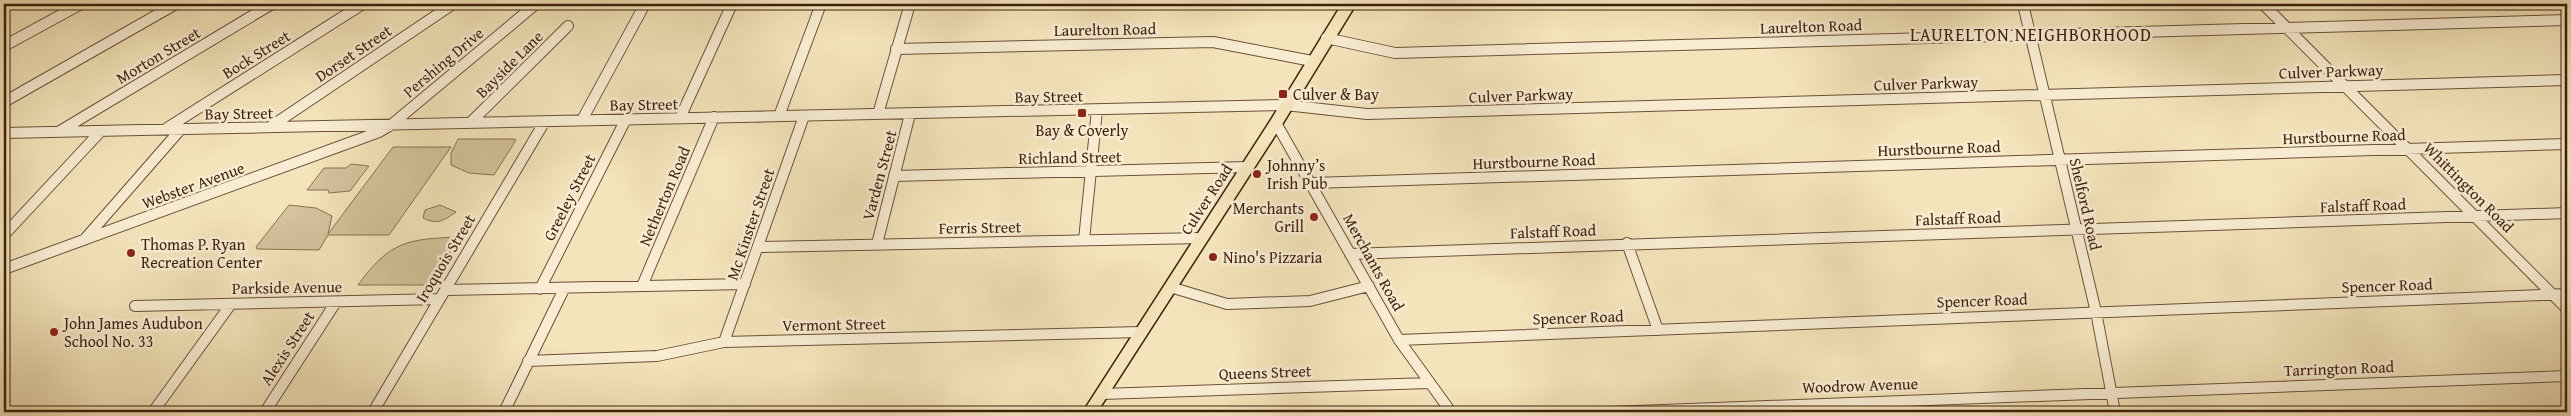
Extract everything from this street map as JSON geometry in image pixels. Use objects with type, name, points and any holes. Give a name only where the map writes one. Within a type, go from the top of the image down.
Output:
[{"type":"main road","name":"Culver Road","points":[[1090,412],[1276,123],[1326,38],[1349,4]]},
{"type":"street","points":[[4,46],[81,4]]},
{"type":"street","points":[[4,102],[176,4]]},
{"type":"street","name":"Morton Street","points":[[60,132],[272,4]]},
{"type":"street","name":"Bock Street","points":[[166,129],[363,4]]},
{"type":"street","name":"Dorset Street","points":[[269,127],[453,4]]},
{"type":"street","name":"Pershing Drive","points":[[392,125],[536,4]]},
{"type":"street","points":[[582,120],[645,4]]},
{"type":"street","points":[[680,118],[732,4]]},
{"type":"street","points":[[779,116],[821,4]]},
{"type":"street","points":[[878,114],[910,4]]},
{"type":"street","name":"Shelford Road","points":[[2023,4],[2096,312],[2115,412]]},
{"type":"street","name":"Whittington Road","points":[[2263,4],[2477,216],[2567,309]]},
{"type":"street","points":[[2562,4],[2567,8]]},
{"type":"street","name":"Laurelton Road","points":[[1326,38],[1395,53],[2567,20]]},
{"type":"street","name":"Bayside Lane","points":[[470,123],[568,26]]},
{"type":"street","name":"Laurelton Road","points":[[896,49],[1213,42],[1312,62]]},
{"type":"street","name":"Culver Parkway","points":[[1286,105],[1366,114],[2567,80]]},
{"type":"street","name":"Bay Street","points":[[4,133],[1286,105]]},
{"type":"street","points":[[1084,240],[1097,110]]},
{"type":"street","name":"Varden Street","points":[[877,244],[910,114]]},
{"type":"street","name":"Mc Kinster Street","points":[[724,342],[804,116]]},
{"type":"street","name":"Netherton Road","points":[[642,286],[714,118]]},
{"type":"street","name":"Greeley Street","points":[[540,289],[626,119]]},
{"type":"street","name":"Iroquois Street","points":[[373,412],[545,121]]},
{"type":"street","name":"Merchants Road","points":[[1276,123],[1312,183],[1399,340],[1451,412]]},
{"type":"street","points":[[361,140],[451,124]]},
{"type":"street","name":"Webster Avenue","points":[[4,269],[361,140],[392,125]]},
{"type":"street","points":[[84,240],[181,129]]},
{"type":"street","points":[[4,235],[101,130]]},
{"type":"street","name":"Hurstbourne Road","points":[[1312,183],[2567,144]]},
{"type":"street","name":"Richland Street","points":[[894,176],[1248,167]]},
{"type":"street","name":"Falstaff Road","points":[[1350,254],[1627,243],[2567,213]]},
{"type":"street","name":"Ferris Street","points":[[758,247],[1202,238]]},
{"type":"street","points":[[1627,243],[1658,330]]},
{"type":"street","name":"Parkside Avenue","points":[[135,306],[336,302],[540,289],[745,284]]},
{"type":"street","points":[[1170,288],[1227,304],[1310,300],[1368,286]]},
{"type":"street","points":[[504,412],[564,288]]},
{"type":"street","name":"Spencer Road","points":[[1399,340],[2567,294]]},
{"type":"street","name":"Alexis Street","points":[[265,412],[336,302]]},
{"type":"street","points":[[153,412],[231,304]]},
{"type":"street","name":"Vermont Street","points":[[528,361],[657,356],[724,342],[1141,332]]},
{"type":"street","name":"Tarrington Road","points":[[2111,393],[2567,376]]},
{"type":"street","name":"Queens Street","points":[[1102,394],[1429,383]]},
{"type":"street","name":"Woodrow Avenue","points":[[1610,412],[2111,393]]},
{"type":"shaded area","points":[[458,139],[516,140],[494,175],[469,173],[451,165],[451,153]]},
{"type":"shaded area","points":[[393,147],[451,147],[389,235],[328,235],[319,250],[257,249],[256,247],[289,205],[316,208],[332,216],[328,234]]},
{"type":"shaded area","points":[[351,164],[369,166],[350,191],[329,193],[328,190],[307,190],[324,168],[346,168]]},
{"type":"shaded area","points":[[440,205],[456,212],[436,222],[423,218],[425,210]]},
{"type":"shaded area","points":[[460,237],[431,283],[426,285],[358,285],[380,259],[401,245],[426,239]]},
{"type":"place","name":"Culver & Bay","points":[[1283,94]]},
{"type":"place","name":"Bay & Coverly","points":[[1082,113]]},
{"type":"place","name":"Johnny’s Irish Pub","points":[[1257,174]]},
{"type":"place","name":"Merchants Grill","points":[[1314,217]]},
{"type":"place","name":"Thomas P. Ryan Recreation Center","points":[[131,253]]},
{"type":"place","name":"Nino's Pizzaria","points":[[1213,257]]},
{"type":"place","name":"John James Audubon School No. 33","points":[[54,332]]},
{"type":"district","name":"LAURELTON NEIGHBORHOOD","points":[[2031,35]]}]
